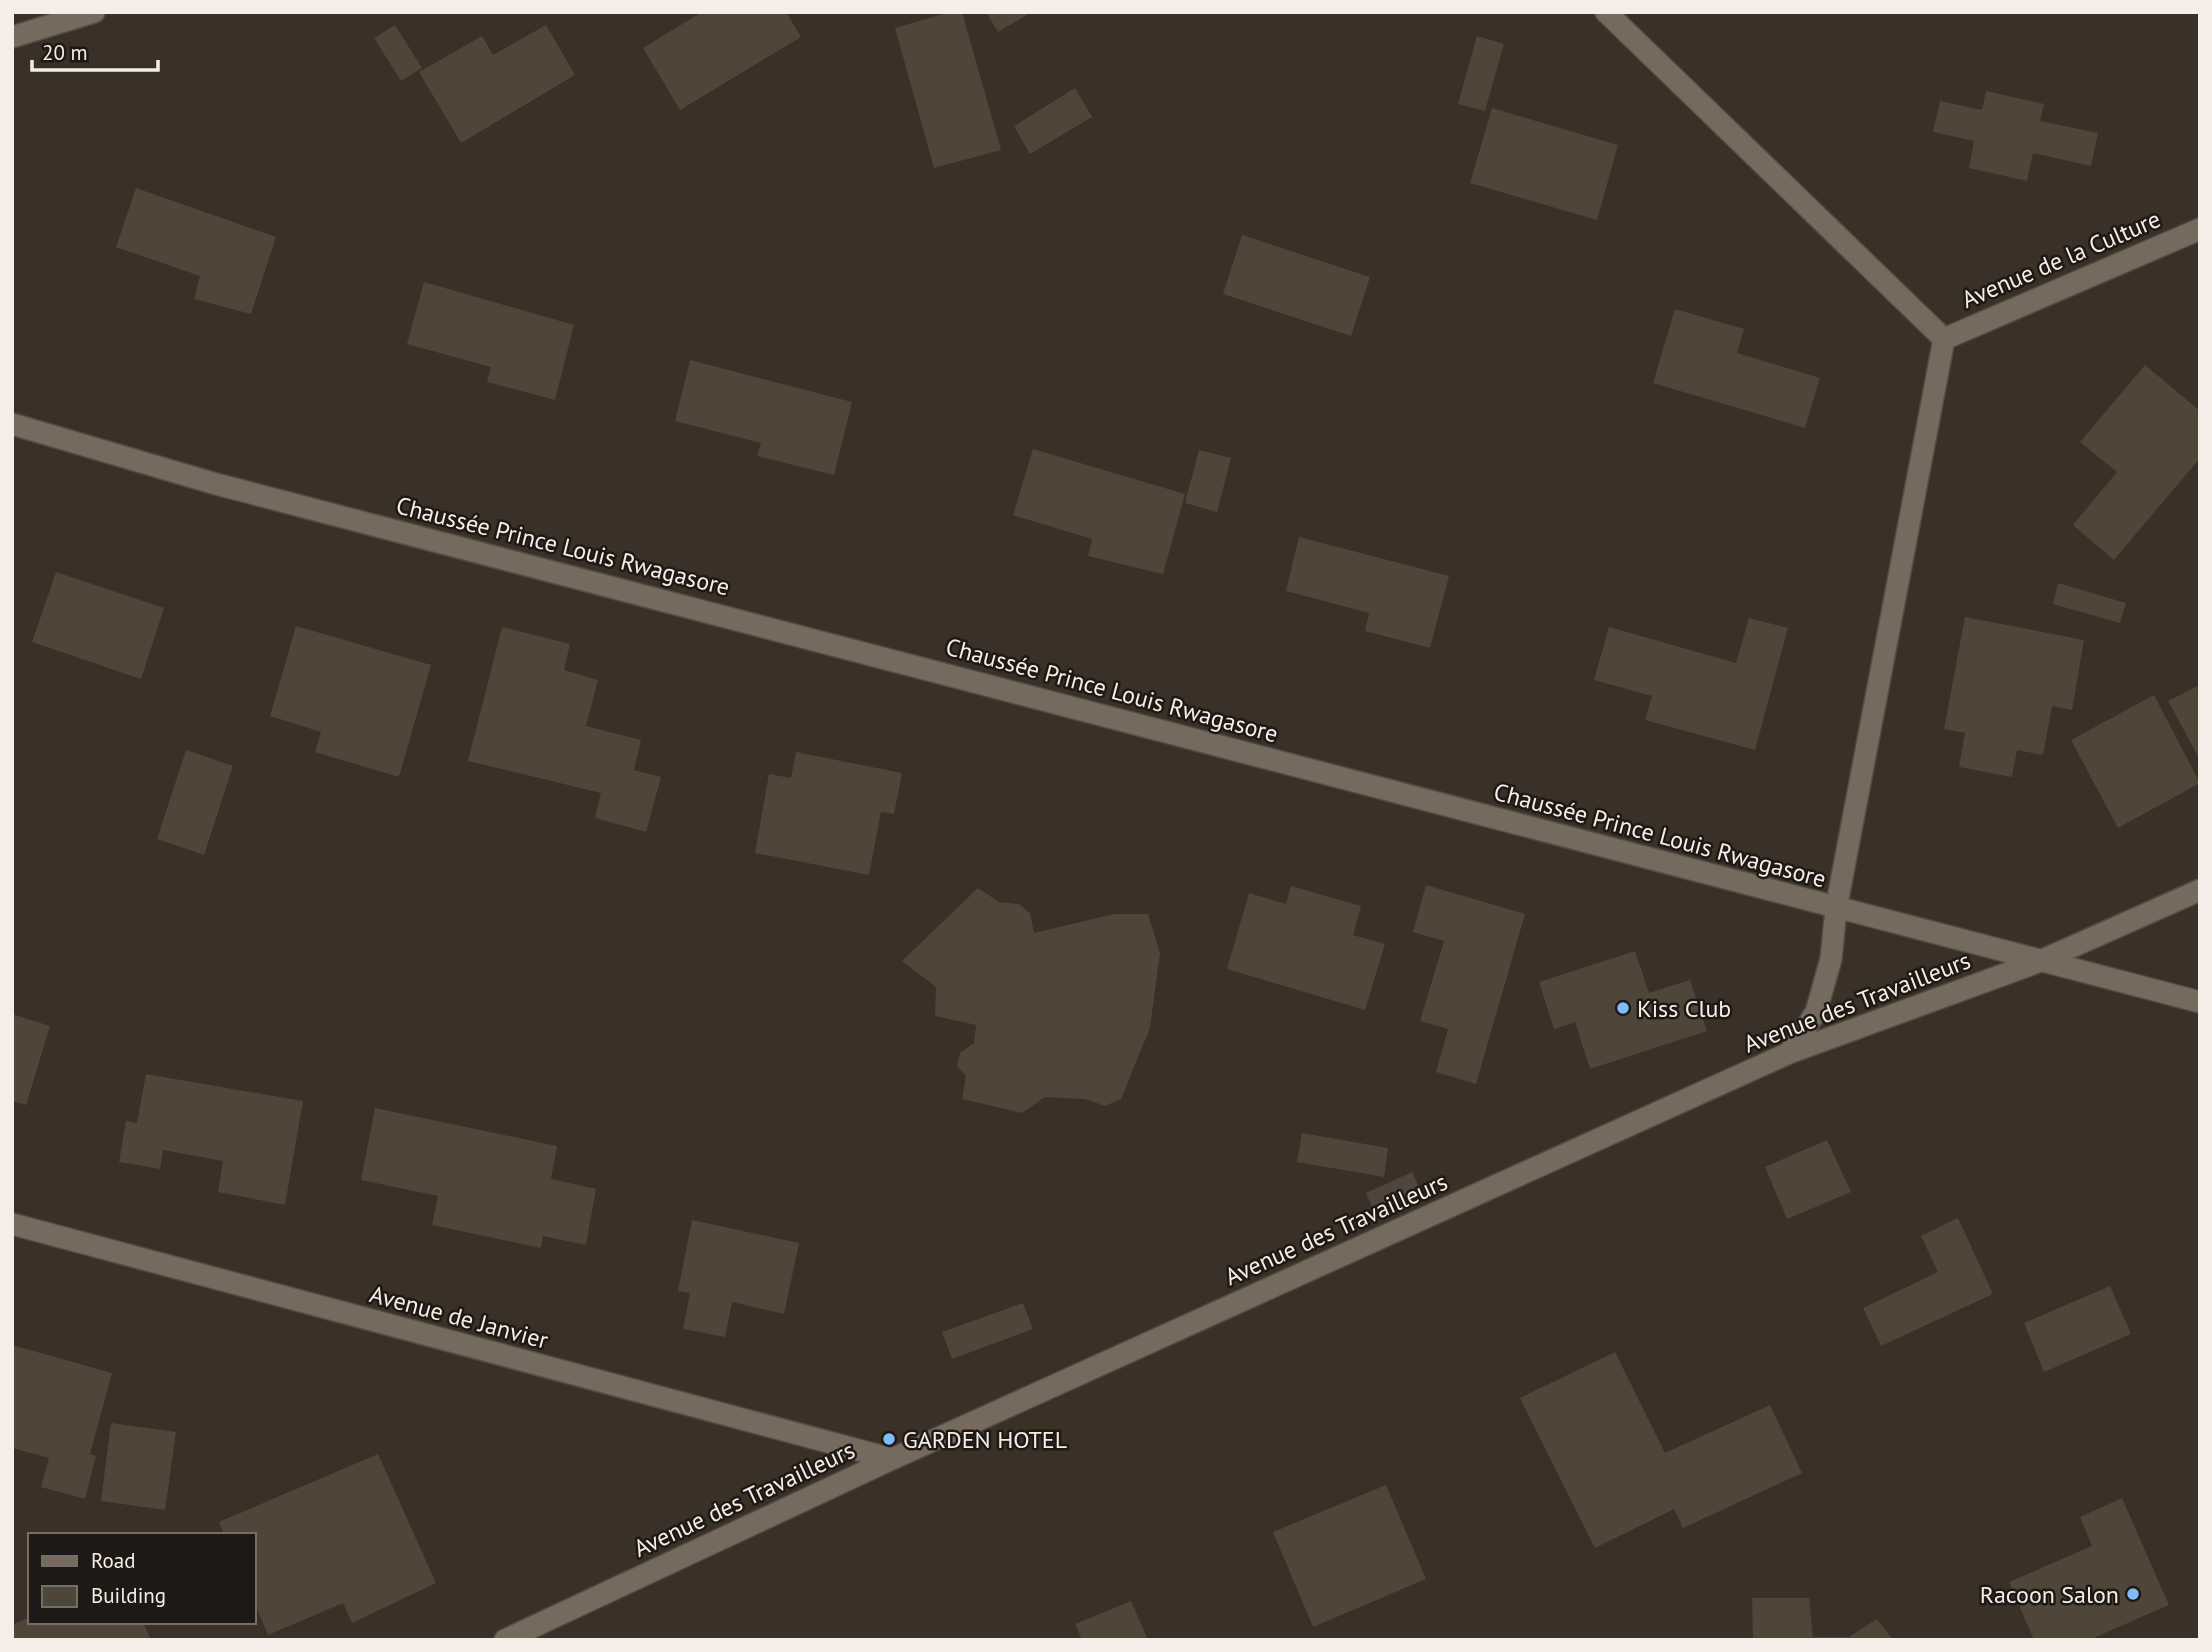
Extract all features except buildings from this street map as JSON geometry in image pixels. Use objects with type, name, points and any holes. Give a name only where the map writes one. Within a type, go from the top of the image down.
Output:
[{"type":"street","points":[[12,37],[94,12]]},
{"type":"street","points":[[1606,12],[1944,339],[1836,909],[1831,959],[1816,1012],[1789,1053]]},
{"type":"street","name":"Avenue de la Culture","points":[[1944,339],[2200,229]]},
{"type":"street","name":"Chaussée Prince Louis Rwagasore","points":[[12,424],[216,484],[928,668],[2038,962],[2200,1002]]},
{"type":"street","name":"Avenue des Travailleurs","points":[[505,1640],[892,1459],[1789,1053],[2038,962],[2200,890]]},
{"type":"street","name":"Avenue de Janvier","points":[[12,1224],[892,1459]]},
{"type":"place","name":"Kiss Club","points":[[1623,1008]]},
{"type":"place","name":"GARDEN HOTEL","points":[[889,1439]]},
{"type":"place","name":"Racoon Salon","points":[[2133,1594]]}]
